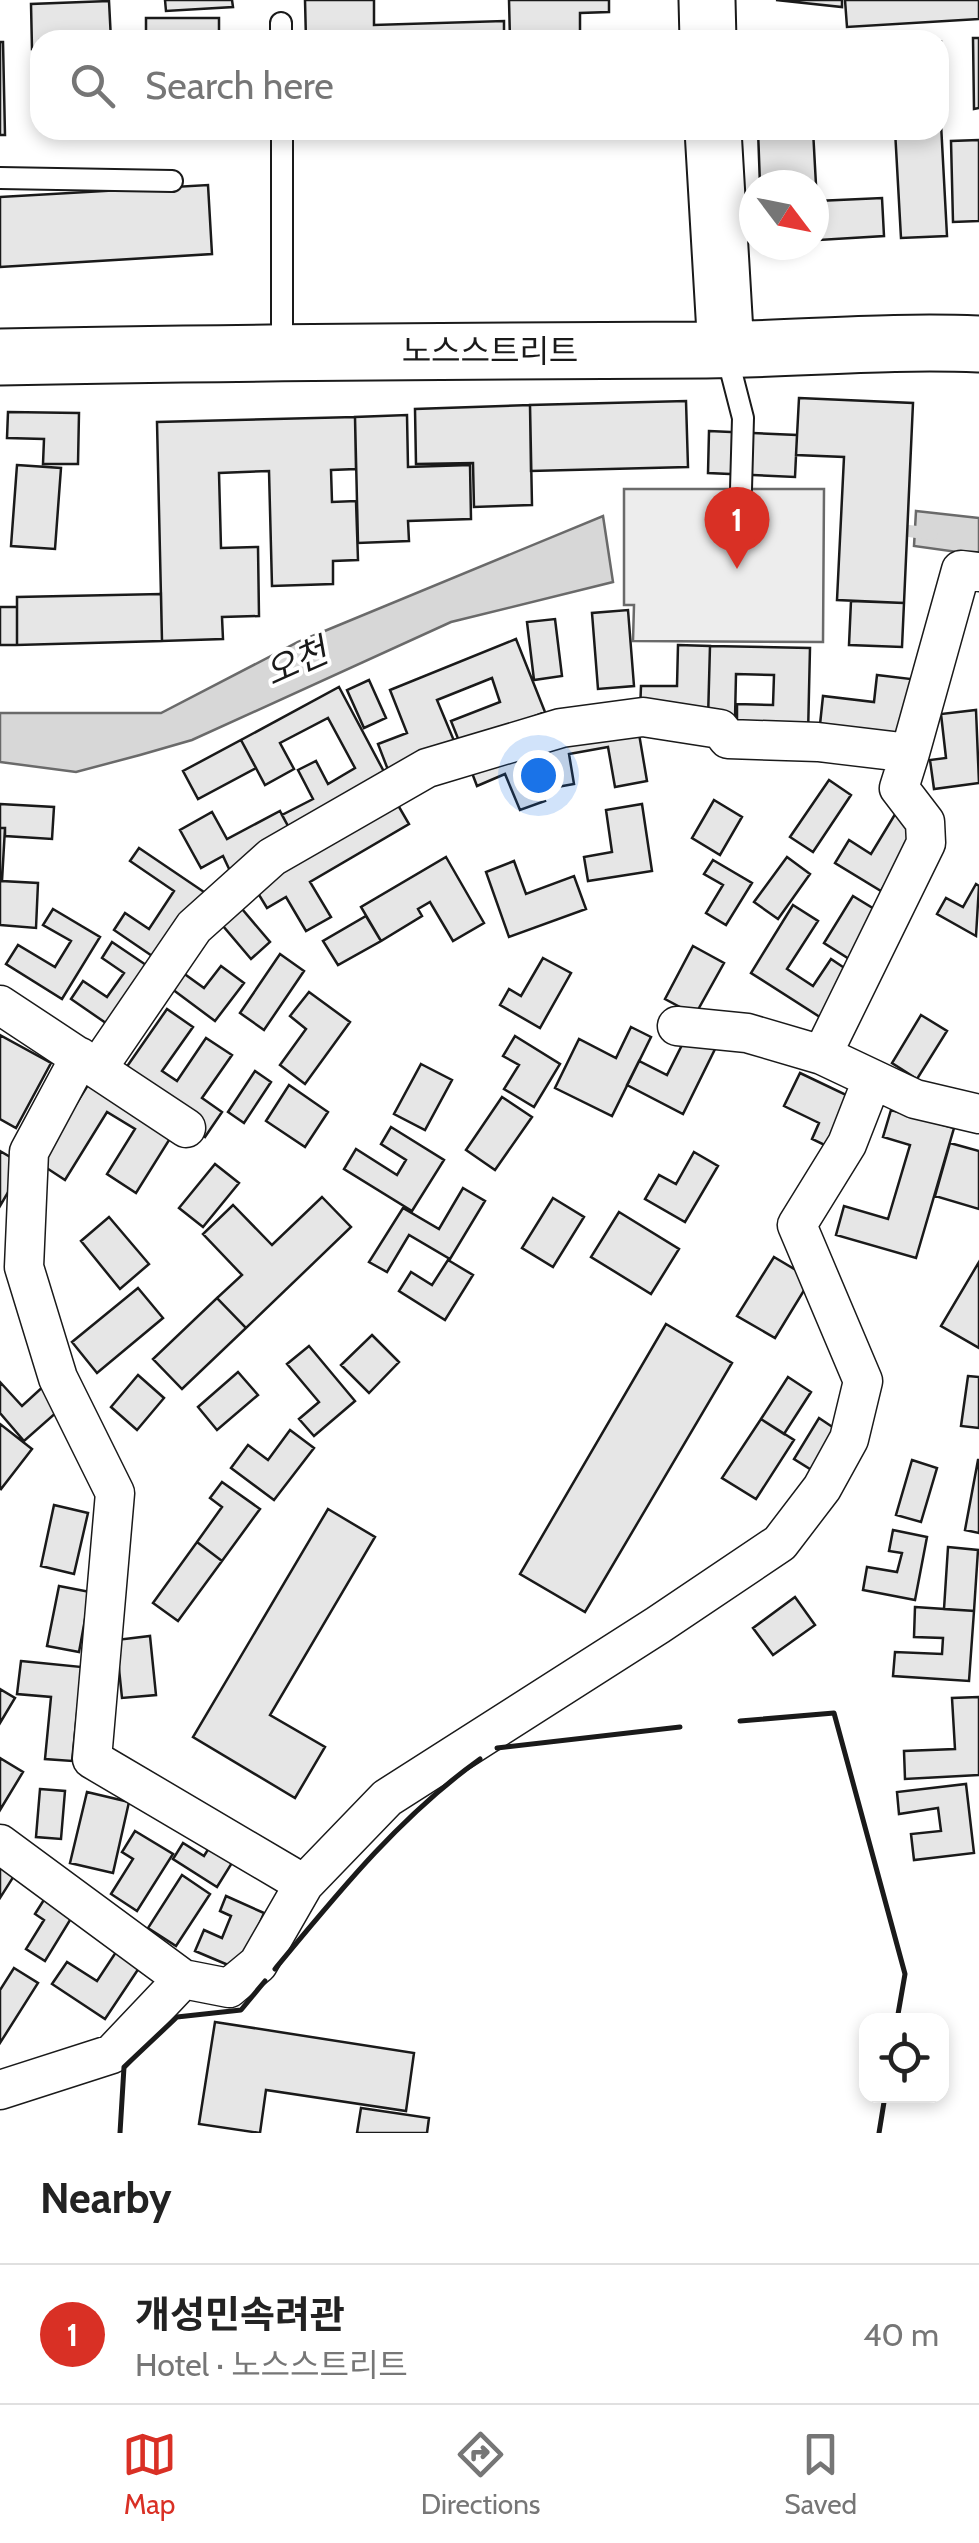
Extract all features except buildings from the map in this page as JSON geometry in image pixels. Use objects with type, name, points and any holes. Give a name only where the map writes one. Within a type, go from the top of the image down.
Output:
[{"type":"main road","points":[[706,0],[708,30]]},
{"type":"main road","points":[[714,140],[726,350]]},
{"type":"main road","name":"노스스트리트","points":[[0,356],[726,350],[920,341],[979,344]]},
{"type":"street","points":[[822,1055],[926,842],[925,822],[899,788],[961,570],[979,572]]},
{"type":"street","points":[[304,1884],[92,1759],[115,1493],[58,1378],[24,1267],[28,1152],[89,1063],[194,927],[272,857],[427,768],[560,728],[643,717],[720,730],[728,739],[818,742],[910,753]]},
{"type":"street","points":[[0,1004],[186,1128]]},
{"type":"street","points":[[676,1026],[747,1034],[822,1055],[915,1100],[979,1114]]},
{"type":"street","points":[[0,1844],[184,1979],[229,1988],[258,1964],[304,1884],[387,1798],[780,1543],[822,1488],[850,1439],[863,1381],[796,1225],[847,1144],[872,1080]]},
{"type":"street","points":[[0,2090],[112,2054],[184,1979]]},
{"type":"lane","points":[[282,140],[282,351]]},
{"type":"lane","points":[[0,178],[172,180]]},
{"type":"lane","points":[[726,350],[743,418],[741,489]]},
{"type":"shaded area","points":[[624,489],[824,489],[823,642],[633,641],[634,605],[624,605]]},
{"type":"water","points":[[916,511],[979,518],[979,555],[914,546]]},
{"type":"water","points":[[603,516],[613,582],[451,622],[192,740],[76,772],[0,762],[0,713],[161,713],[298,642]]},
{"type":"waterway","name":"오천","points":[[909,531],[932,534]]},
{"type":"wall","points":[[740,1721],[834,1713],[905,1974],[898,2013]]},
{"type":"wall","points":[[497,1748],[680,1727]]},
{"type":"wall","points":[[275,1969],[396,1831],[480,1759]]},
{"type":"wall","points":[[120,2133],[124,2067],[177,2017],[241,2010],[265,1981]]},
{"type":"wall","points":[[879,2133],[884,2103]]},
{"type":"place","name":"개성민속려관","points":[[737,569]]}]
